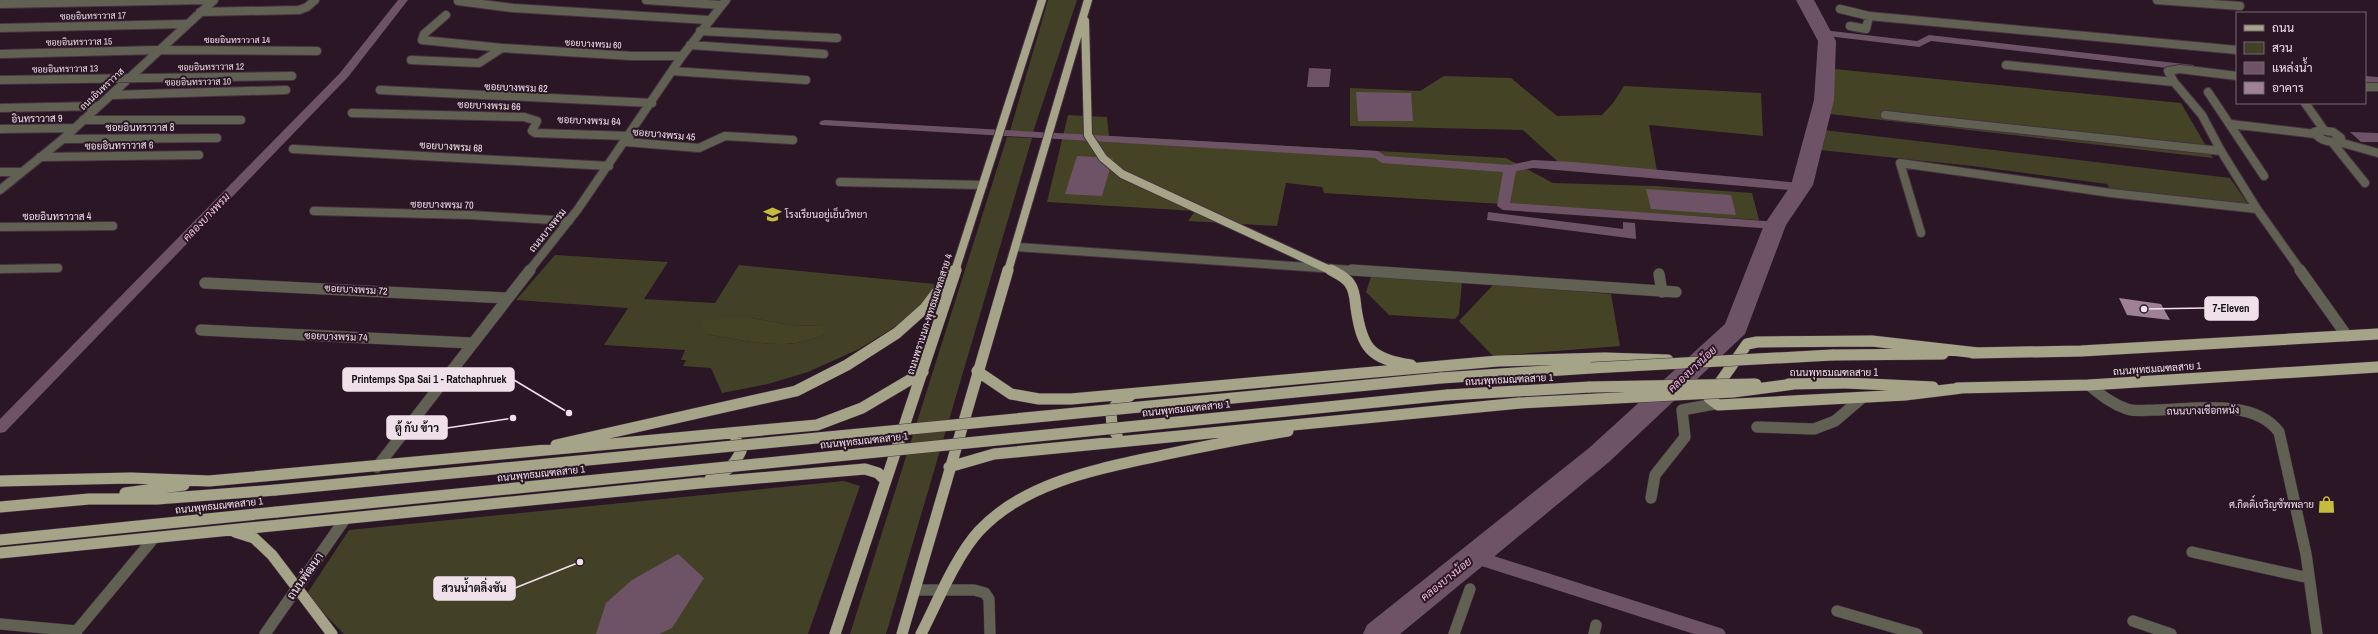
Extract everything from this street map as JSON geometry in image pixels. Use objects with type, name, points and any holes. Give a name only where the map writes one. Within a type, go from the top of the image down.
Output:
[{"type":"main road","name":"ถนนพรานนก-พุทธมณฑลสาย 4","points":[[835,634],[923,372],[1042,0]]},
{"type":"main road","points":[[902,634],[977,371],[1017,247],[1088,0]]},
{"type":"main road","points":[[1084,12],[1090,139],[1103,158],[1122,174],[1329,269],[1352,285],[1361,336],[1369,351],[1393,362],[1431,367]]},
{"type":"main road","points":[[513,454],[796,391],[830,375],[903,328],[926,308],[958,264]]},
{"type":"main road","name":"ถนนพุทธมณฑลสาย 1","points":[[0,507],[89,499],[157,499],[276,490],[1441,378],[1685,362],[1832,355],[2081,351],[2378,334]]},
{"type":"main road","points":[[1962,388],[1905,395],[1862,398],[1718,405],[1714,404],[1709,396],[1747,344],[1756,342],[1872,341],[1978,353]]},
{"type":"main road","points":[[977,371],[1011,394],[1039,399],[1071,399],[1498,361],[1605,358],[1685,362]]},
{"type":"main road","name":"ถนนพุทธมณฑลสาย 1","points":[[6,539],[1447,395],[1590,387],[1846,383],[1962,388],[2089,385],[2378,366]]},
{"type":"main road","points":[[89,499],[209,481],[377,467],[817,425],[862,408],[923,372]]},
{"type":"main road","points":[[949,467],[994,454],[1130,440],[1520,403],[1734,392],[1794,384]]},
{"type":"main road","points":[[1130,440],[1117,435],[1112,428],[1111,411],[1119,402],[1136,394]]},
{"type":"main road","points":[[921,634],[946,590],[963,553],[983,528],[1003,509],[1065,479],[1087,471],[1234,440],[1375,417]]},
{"type":"main road","points":[[700,484],[724,474],[735,465],[741,451],[734,437],[722,433]]},
{"type":"main road","points":[[0,553],[865,469],[878,473],[886,481]]},
{"type":"main road","points":[[0,481],[131,478],[209,481]]},
{"type":"main road","points":[[117,528],[185,535]]},
{"type":"main road","points":[[228,530],[254,538],[272,555],[296,589],[332,634]]},
{"type":"street","points":[[0,4],[204,0]]},
{"type":"street","name":"ถนนอินทราวาส","points":[[0,190],[63,139],[186,24],[214,0]]},
{"type":"street","points":[[200,12],[299,10],[307,7],[315,0]]},
{"type":"street","points":[[458,0],[513,8],[708,20]]},
{"type":"street","points":[[646,0],[723,2]]},
{"type":"street","points":[[2158,0],[2237,3],[2244,12]]},
{"type":"street","name":"ถนนบางพรม","points":[[377,467],[506,298],[569,221],[629,137],[682,56],[723,2]]},
{"type":"street","points":[[1840,9],[1869,16],[2236,50]]},
{"type":"street","name":"ซอยบางพรม 60","points":[[446,15],[424,34],[422,40],[502,48],[624,55],[682,56]]},
{"type":"street","points":[[1850,26],[1866,29],[1869,16]]},
{"type":"street","name":"ซอยอินทราวาส 17","points":[[0,28],[186,24]]},
{"type":"street","points":[[700,31],[837,38]]},
{"type":"street","points":[[690,45],[824,54]]},
{"type":"street","points":[[411,60],[479,63],[502,48]]},
{"type":"street","name":"ซอยอินทราวาส 14","points":[[158,50],[317,51]]},
{"type":"street","name":"ซอยอินทราวาส 15","points":[[0,54],[158,50]]},
{"type":"street","points":[[2006,65],[2174,82]]},
{"type":"street","points":[[2236,76],[2180,69],[2168,71],[2174,82],[2202,115],[2220,151],[2257,209],[2346,336]]},
{"type":"street","points":[[672,71],[806,80]]},
{"type":"street","name":"ซอยอินทราวาส 12","points":[[130,78],[292,76]]},
{"type":"street","name":"ซอยอินทราวาส 13","points":[[0,80],[130,78]]},
{"type":"street","points":[[2366,87],[2378,87]]},
{"type":"street","name":"ซอยอินทราวาส 10","points":[[111,95],[286,90]]},
{"type":"street","name":"ซอยบางพรม 62","points":[[380,90],[652,103]]},
{"type":"street","points":[[2208,92],[2264,176]]},
{"type":"street","points":[[2306,104],[2324,130]]},
{"type":"street","points":[[0,108],[98,106]]},
{"type":"street","name":"ซอยบางพรม 66","points":[[352,113],[524,117],[537,120],[532,131],[535,134],[629,137]]},
{"type":"street","points":[[1885,115],[2220,151]]},
{"type":"street","points":[[83,120],[241,120]]},
{"type":"street","points":[[2230,124],[2315,134],[2335,142],[2378,153]]},
{"type":"street","name":"อินทราวาส 9","points":[[0,130],[75,128]]},
{"type":"street","name":"ซอยบางพรม 64","points":[[545,130],[629,137]]},
{"type":"street","points":[[2315,134],[2316,131],[2324,130],[2339,136],[2342,139],[2335,142]]},
{"type":"street","name":"ซอยบางพรม 45","points":[[629,137],[699,148],[705,147],[725,136],[793,140]]},
{"type":"street","name":"ซอยอินทราวาส 8","points":[[63,139],[217,138]]},
{"type":"street","points":[[2335,142],[2365,183]]},
{"type":"street","name":"ซอยบางพรม 68","points":[[293,149],[609,166]]},
{"type":"street","name":"ซอยอินทราวาส 6","points":[[40,157],[199,155]]},
{"type":"street","points":[[1921,233],[1900,163],[2111,192],[2257,209]]},
{"type":"street","points":[[0,172],[22,172]]},
{"type":"street","points":[[840,182],[983,185]]},
{"type":"street","name":"ซอยบางพรม 70","points":[[314,211],[471,215],[569,221]]},
{"type":"street","name":"ซอยอินทราวาส 4","points":[[0,227],[113,226]]},
{"type":"street","points":[[1017,247],[1676,292]]},
{"type":"street","points":[[0,269],[58,268]]},
{"type":"street","points":[[1659,274],[1662,292]]},
{"type":"street","name":"ซอยบางพรม 72","points":[[205,282],[506,298]]},
{"type":"street","name":"ซอยบางพรม 74","points":[[201,330],[471,343]]},
{"type":"street","name":"ถนนบางเชือกหนัง","points":[[2089,385],[2108,401],[2129,410],[2240,408],[2252,411],[2272,422],[2279,432],[2309,578],[2317,634]]},
{"type":"street","points":[[1757,427],[1814,429],[1835,421],[1862,398]]},
{"type":"street","points":[[1651,498],[1655,474],[1685,438],[1682,410],[1714,404]]},
{"type":"street","name":"ถนนพัฒนา","points":[[264,634],[345,519]]},
{"type":"street","points":[[0,624],[76,632],[154,538]]},
{"type":"street","points":[[2192,552],[2309,578]]},
{"type":"street","points":[[1454,634],[1470,589]]},
{"type":"street","points":[[915,590],[974,590],[986,593],[989,599],[990,634]]},
{"type":"street","points":[[1837,611],[1917,634]]},
{"type":"street","points":[[2133,622],[2171,634]]},
{"type":"green space","points":[[1048,0],[1077,0],[1033,132],[1010,131]]},
{"type":"green space","points":[[1824,130],[2230,178],[2248,204],[2110,189],[2107,184],[1972,166],[1820,150]]},
{"type":"green space","points":[[1007,137],[1032,138],[886,634],[850,634]]},
{"type":"green space","points":[[555,255],[668,262],[644,299],[715,303],[739,265],[935,284],[926,308],[859,349],[808,372],[768,384],[722,393],[711,368],[683,366],[686,360],[681,360],[685,350],[604,345],[628,308],[516,300]],"holes":[[[721,318],[752,318],[796,326],[823,325],[823,335],[795,343],[766,344],[707,334]]]},
{"type":"green space","points":[[844,481],[860,486],[808,634],[344,634],[306,595],[349,530]]},
{"type":"shaded area","points":[[1834,69],[2181,103],[2213,158],[1830,114]]},
{"type":"shaded area","points":[[1444,76],[1511,78],[1557,116],[1602,115],[1613,103],[1624,86],[1761,93],[1763,136],[1649,125],[1658,177],[1567,170],[1523,130],[1350,126],[1350,88],[1420,91]]},
{"type":"shaded area","points":[[1068,115],[1107,117],[1109,136],[1506,158],[1553,183],[1655,186],[1752,193],[1759,220],[1324,193],[1322,187],[1286,183],[1277,226],[1188,221],[1195,211],[1047,202]]},
{"type":"shaded area","points":[[1372,274],[1462,282],[1459,314],[1455,319],[1389,315],[1366,292]]},
{"type":"shaded area","points":[[1494,284],[1611,294],[1620,346],[1493,356],[1459,321]]},
{"type":"shaded area","points":[[721,318],[752,318],[796,326],[823,325],[823,335],[795,343],[766,344],[707,334],[701,322]]},
{"type":"water","points":[[1309,68],[1331,69],[1329,87],[1307,87]]},
{"type":"water","points":[[1356,92],[1411,93],[1413,121],[1358,121]]},
{"type":"water","points":[[2350,132],[2378,133],[2378,142],[2361,142]]},
{"type":"water","points":[[1077,156],[1113,158],[1102,196],[1065,194]]},
{"type":"water","points":[[1646,189],[1731,195],[1736,215],[1651,209]]},
{"type":"water","points":[[1488,212],[1623,229],[1623,222],[1635,223],[1636,239],[1487,220]]},
{"type":"water","points":[[678,554],[704,578],[672,628],[659,634],[596,634],[606,603],[632,580]]},
{"type":"building","points":[[2119,298],[2161,304],[2170,320],[2127,315]]},
{"type":"waterway","name":"คลองบางพรม","points":[[0,428],[344,75],[403,0]]},
{"type":"waterway","name":"คลองบางน้อย","points":[[1378,634],[1599,455],[1736,328],[1775,225],[1802,185],[1824,100],[1827,41],[1805,0]]},
{"type":"waterway","points":[[1823,33],[1919,44],[1929,38],[2193,68]]},
{"type":"waterway","points":[[2366,79],[2378,80]]},
{"type":"waterway","points":[[825,123],[1378,155],[1382,159],[1510,169]]},
{"type":"waterway","points":[[1510,169],[1533,164],[1573,166],[1801,187]]},
{"type":"waterway","points":[[1510,169],[1503,206],[1775,225]]},
{"type":"waterway","points":[[1475,557],[1717,634]]},
{"type":"place","name":"โรงเรียนอยู่เย็นวิทยา","points":[[772,214]]},
{"type":"place","name":"7-Eleven","points":[[2144,309]]},
{"type":"place","name":"Printemps Spa Sai 1 - Ratchaphruek","points":[[569,413]]},
{"type":"place","name":"ตู้ กับ ข้าว","points":[[513,418]]},
{"type":"place","name":"ศ.กิตติ์เจริญซัพพลาย","points":[[2327,504]]},
{"type":"place","name":"สวนน้ำตลิ่งชัน","points":[[580,562]]}]
